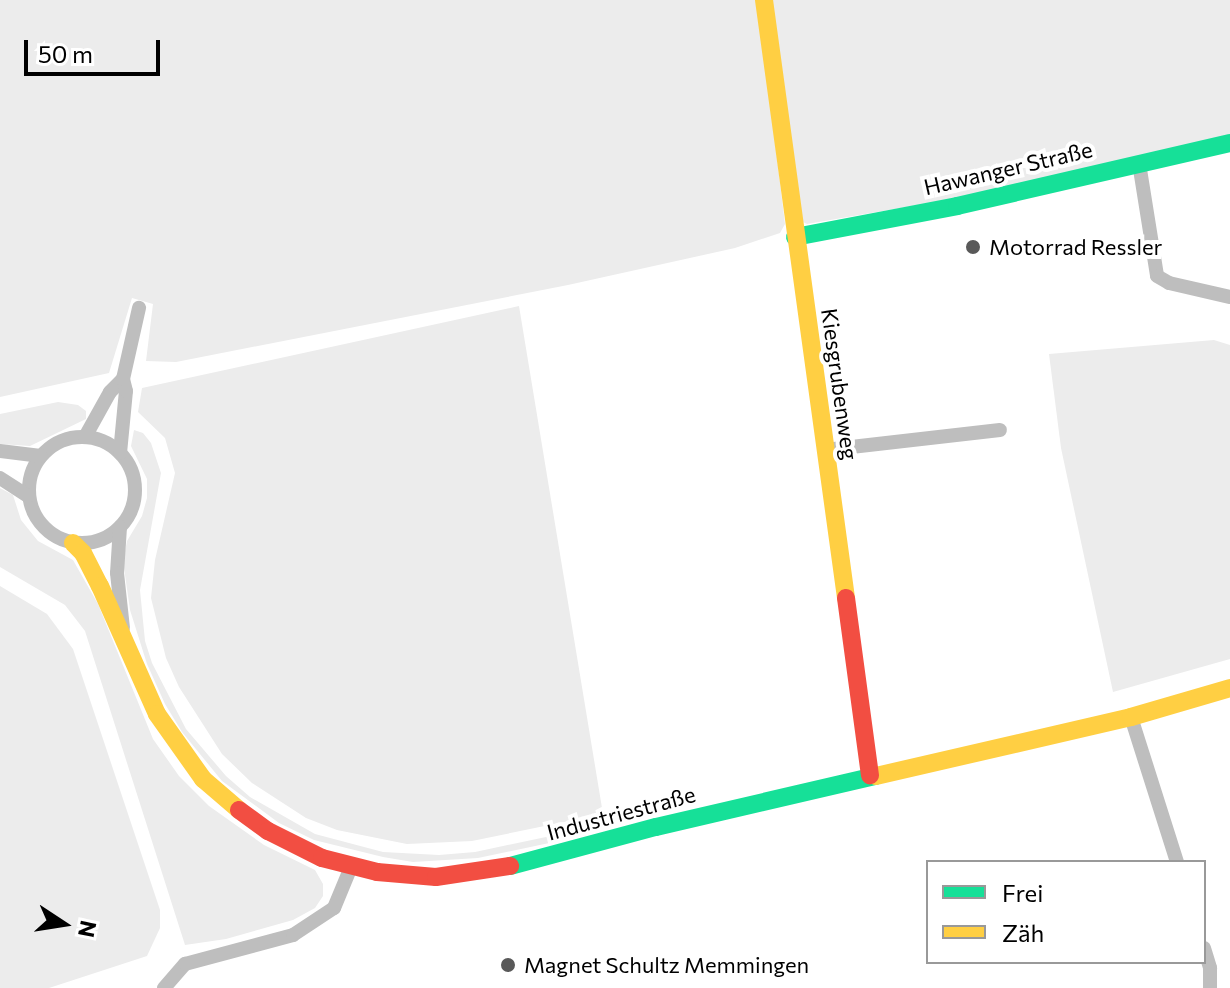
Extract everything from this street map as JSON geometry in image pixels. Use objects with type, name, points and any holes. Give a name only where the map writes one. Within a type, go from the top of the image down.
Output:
[{"type":"street","name":"Kiesgrubenweg","points":[[764,0],[870,775]]},
{"type":"street","name":"Hawanger Straße","points":[[795,237],[957,206],[1230,143]]},
{"type":"street","points":[[1139,163],[1157,276],[1169,283],[1230,297]]},
{"type":"street","name":"Industriestraße","points":[[124,636],[117,573],[120,527],[128,517],[135,490],[128,464],[120,453],[126,391],[123,379],[139,308]]},
{"type":"street","points":[[85,437],[110,392],[123,379]]},
{"type":"street","points":[[825,450],[1000,430]]},
{"type":"street","points":[[28,496],[31,474],[41,456],[61,441],[85,437],[104,442],[120,453]]},
{"type":"street","points":[[0,451],[41,456]]},
{"type":"street","name":"Industriestraße","points":[[0,478],[28,496],[34,515],[47,530],[73,543],[83,553],[124,636],[157,714],[203,779],[224,800],[268,831],[351,867],[436,877],[495,870],[870,775],[1131,717],[1230,688]]},
{"type":"street","points":[[73,543],[93,542],[120,527]]},
{"type":"street","points":[[1131,717],[1176,860]]},
{"type":"street","points":[[164,988],[185,964],[293,935],[334,908],[351,867]]},
{"type":"street","points":[[1206,955],[1210,988]]},
{"type":"shaded area","points":[[0,0],[758,0],[785,224],[780,233],[735,248],[568,285],[176,362],[146,361],[153,304],[132,298],[109,373],[0,397]]},
{"type":"shaded area","points":[[770,0],[1230,0],[1230,136],[941,201],[807,224],[803,222]]},
{"type":"shaded area","points":[[519,306],[603,814],[472,841],[407,844],[337,830],[306,818],[252,783],[222,754],[179,687],[166,658],[151,598],[155,560],[175,473],[165,438],[138,412],[142,388]]},
{"type":"shaded area","points":[[1214,340],[1230,345],[1230,659],[1113,692],[1061,448],[1049,354]]},
{"type":"shaded area","points":[[58,402],[78,405],[86,411],[86,419],[30,446],[0,444],[0,414]]},
{"type":"shaded area","points":[[134,430],[143,433],[151,443],[161,473],[140,590],[145,641],[152,663],[186,729],[226,776],[250,797],[315,834],[383,852],[439,855],[475,852],[584,829],[587,835],[478,858],[413,862],[314,840],[279,823],[222,781],[182,732],[165,704],[147,664],[130,610],[123,561],[127,541],[142,516],[147,498],[147,479],[131,446]]},
{"type":"shaded area","points":[[0,488],[13,495],[21,520],[38,541],[73,560],[98,604],[153,739],[179,776],[209,806],[264,845],[315,870],[323,884],[323,896],[315,908],[293,920],[226,939],[185,945],[85,631],[65,605],[0,567]]},
{"type":"shaded area","points":[[0,586],[47,614],[73,649],[160,910],[160,928],[147,956],[49,988],[0,988]]},
{"type":"traffic: fast","points":[[795,237],[957,206],[1230,143]]},
{"type":"traffic: fast","points":[[510,866],[656,827],[876,776]]},
{"type":"traffic: slow","points":[[764,0],[846,598]]},
{"type":"traffic: slow","points":[[73,543],[83,553],[100,586],[157,714],[203,779],[239,810]]},
{"type":"traffic: slow","points":[[876,776],[1131,717],[1230,688]]},
{"type":"traffic: jam","points":[[846,598],[870,775]]},
{"type":"traffic: jam","points":[[239,810],[268,831],[322,858],[377,872],[436,877],[510,866]]},
{"type":"place","name":"Motorrad Ressler","points":[[973,247]]},
{"type":"place","name":"Magnet Schultz Memmingen","points":[[508,965]]}]
